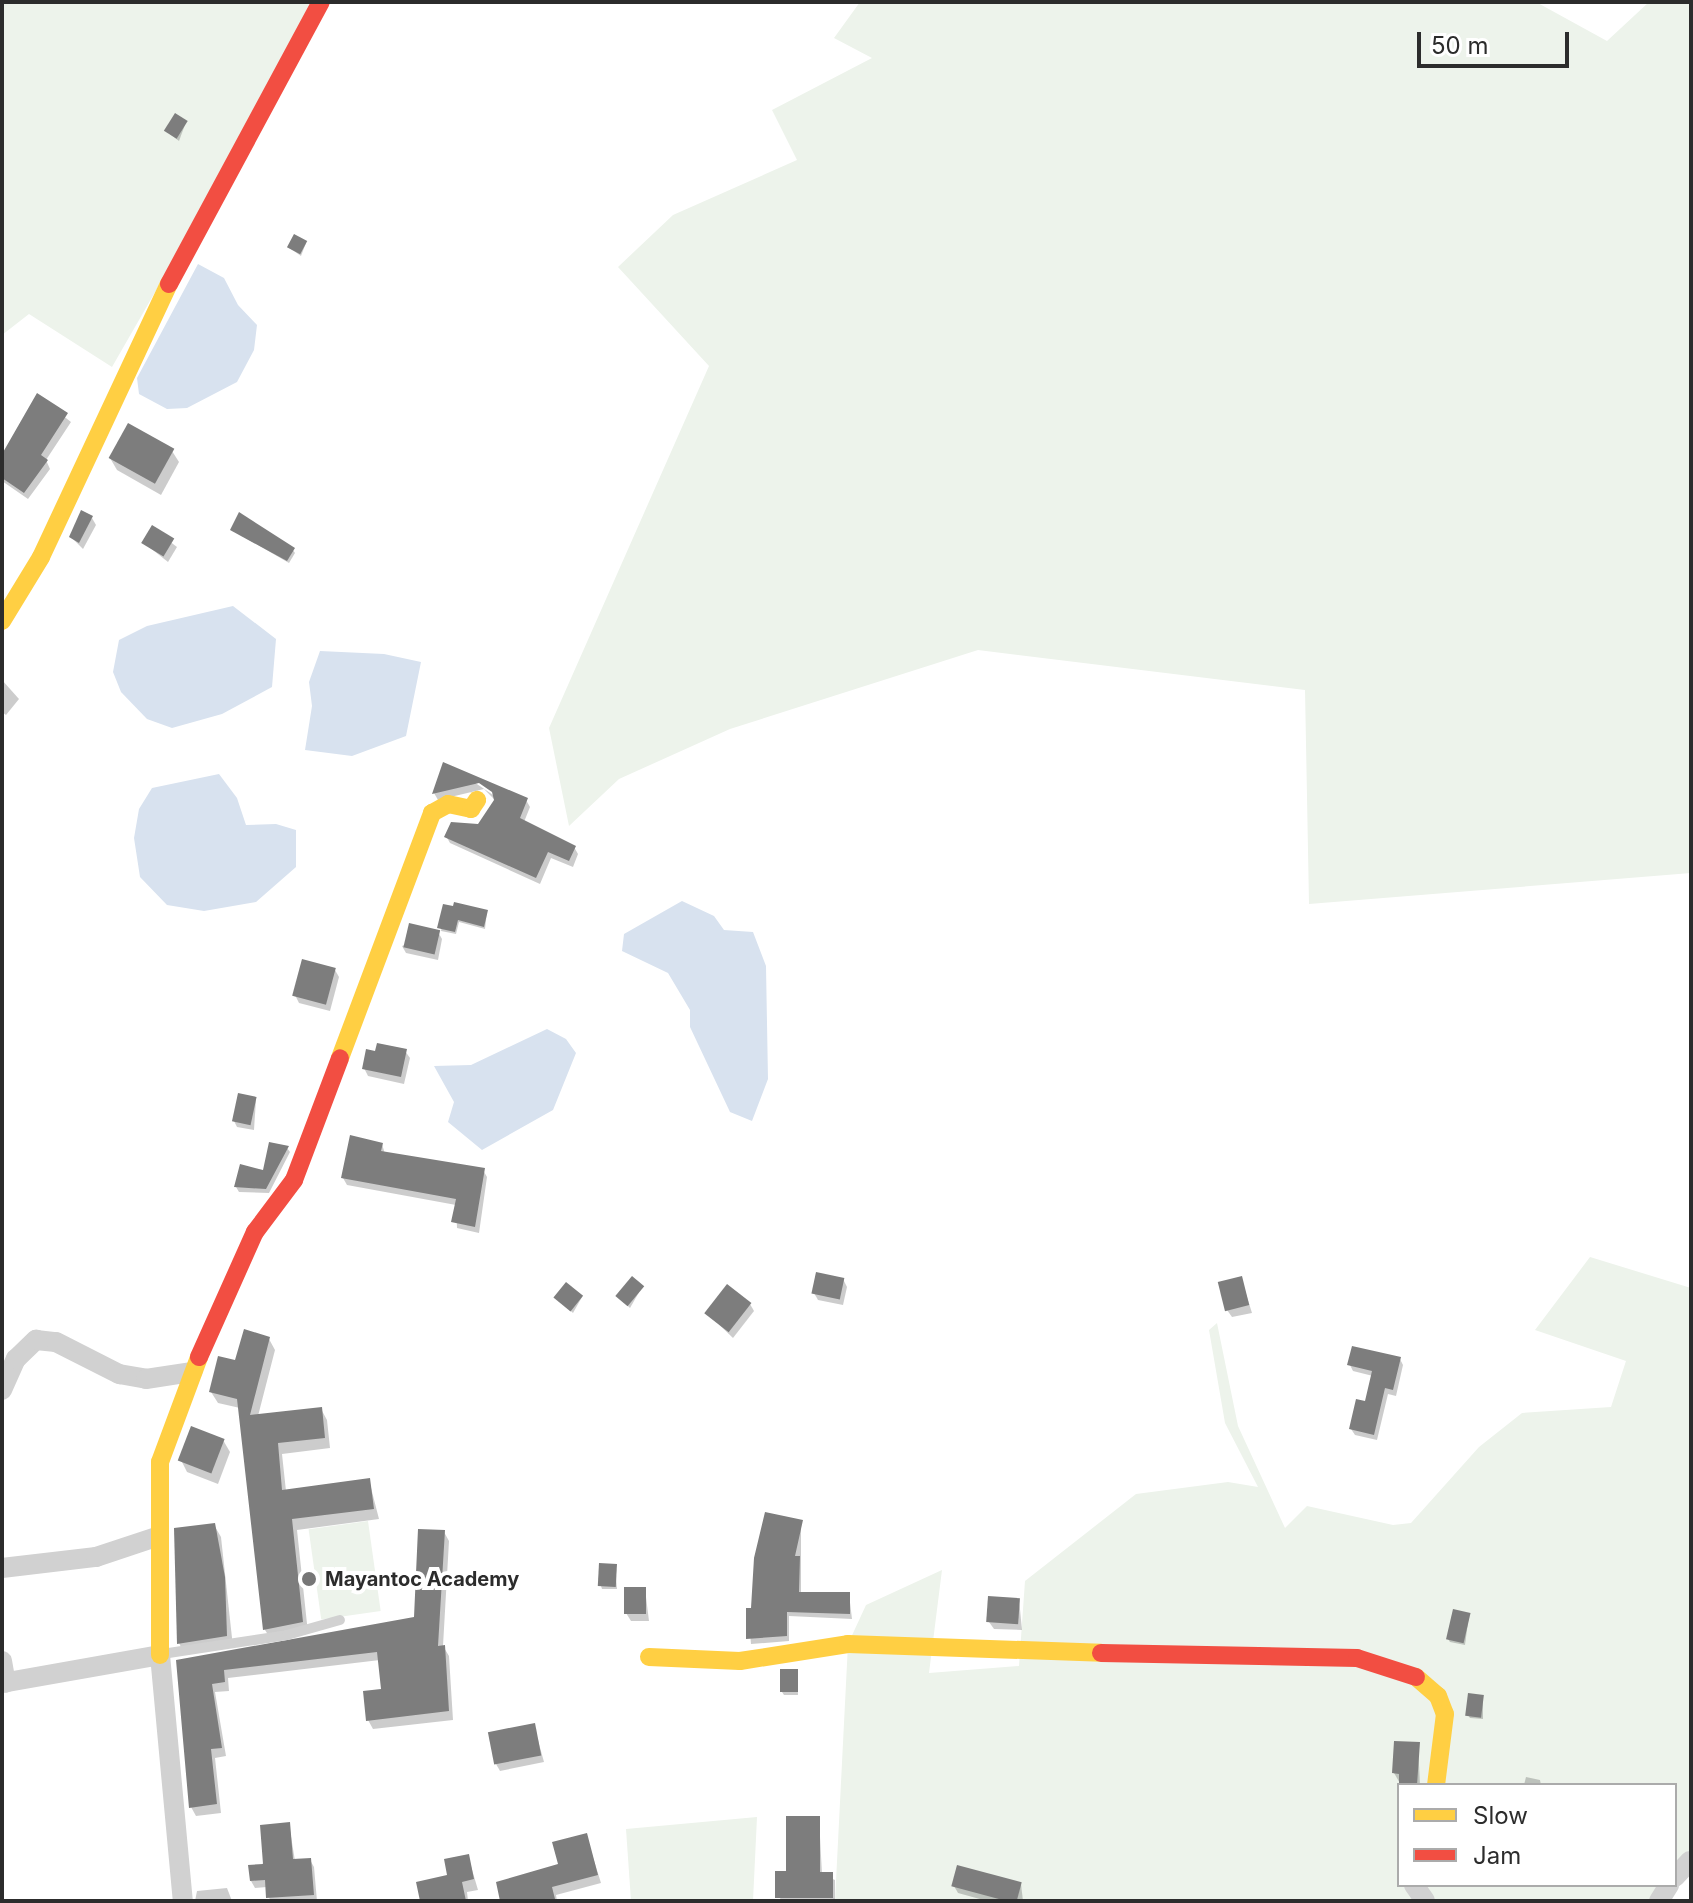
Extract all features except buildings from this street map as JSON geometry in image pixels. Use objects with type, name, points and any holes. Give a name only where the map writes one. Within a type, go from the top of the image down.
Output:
[{"type":"street","points":[[2,621],[41,557],[146,327],[321,2]]},
{"type":"street","points":[[183,1901],[160,1655],[156,1537],[160,1462],[192,1372],[255,1232],[294,1180],[432,813],[448,804],[471,809],[477,800]]},
{"type":"street","points":[[2,1390],[16,1359],[36,1340],[56,1342],[119,1374],[146,1379],[192,1372]]},
{"type":"street","points":[[2,1568],[96,1557],[156,1537]]},
{"type":"street","points":[[649,1657],[740,1661],[848,1644],[926,1644],[1195,1658],[1357,1658],[1424,1680],[1438,1696],[1445,1714],[1436,1783]]},
{"type":"street","points":[[2,1661],[4,1683],[160,1655]]},
{"type":"lane","points":[[160,1655],[287,1635],[340,1620]]},
{"type":"shaded area","points":[[2,2],[310,2],[270,92],[112,367],[29,314],[2,335]]},
{"type":"shaded area","points":[[860,2],[1536,2],[1607,41],[1649,2],[1691,2],[1691,873],[1309,904],[1305,690],[978,650],[730,729],[619,779],[569,826],[549,728],[709,366],[618,267],[673,215],[797,160],[772,110],[872,58],[834,38]]},
{"type":"shaded area","points":[[198,264],[224,278],[238,305],[257,325],[254,350],[237,382],[187,408],[167,409],[139,394],[137,378]]},
{"type":"shaded area","points":[[233,606],[276,639],[272,687],[222,714],[172,728],[147,719],[121,692],[113,672],[119,640],[147,626]]},
{"type":"shaded area","points":[[320,651],[384,654],[421,662],[406,736],[352,756],[305,750],[312,706],[309,682]]},
{"type":"shaded area","points":[[219,774],[237,798],[246,825],[276,824],[296,830],[296,867],[256,902],[204,911],[167,905],[140,877],[134,838],[139,809],[152,788]]},
{"type":"shaded area","points":[[682,901],[714,916],[724,930],[753,932],[766,966],[768,1079],[752,1121],[730,1112],[690,1027],[690,1010],[668,973],[622,951],[624,934]]},
{"type":"shaded area","points":[[547,1029],[566,1039],[576,1053],[553,1110],[482,1150],[448,1122],[454,1102],[434,1066],[471,1065]]},
{"type":"shaded area","points":[[1590,1257],[1691,1288],[1691,1860],[1677,1878],[1677,1783],[1397,1783],[1397,1887],[1671,1887],[1662,1901],[835,1901],[848,1644],[866,1605],[942,1570],[929,1673],[1019,1666],[1025,1581],[1136,1494],[1228,1482],[1258,1487],[1225,1423],[1209,1330],[1217,1323],[1238,1426],[1285,1528],[1307,1506],[1393,1525],[1411,1523],[1479,1447],[1522,1413],[1611,1407],[1626,1361],[1535,1330]]},
{"type":"shaded area","points":[[368,1521],[381,1611],[321,1619],[309,1529]]},
{"type":"shaded area","points":[[757,1817],[753,1901],[631,1901],[626,1829]]},
{"type":"traffic: slow","points":[[2,621],[41,557],[169,284]]},
{"type":"traffic: slow","points":[[340,1058],[432,813],[448,804],[471,809],[477,800]]},
{"type":"traffic: slow","points":[[160,1655],[160,1462],[199,1357]]},
{"type":"traffic: slow","points":[[649,1657],[740,1661],[848,1644],[1101,1653]]},
{"type":"traffic: slow","points":[[1416,1677],[1438,1696],[1445,1714],[1436,1783]]},
{"type":"traffic: jam","points":[[169,284],[321,2]]},
{"type":"traffic: jam","points":[[199,1357],[255,1232],[294,1180],[340,1058]]},
{"type":"traffic: jam","points":[[1101,1653],[1357,1658],[1416,1677]]},
{"type":"place","name":"Mayantoc Academy","points":[[309,1579]]}]
